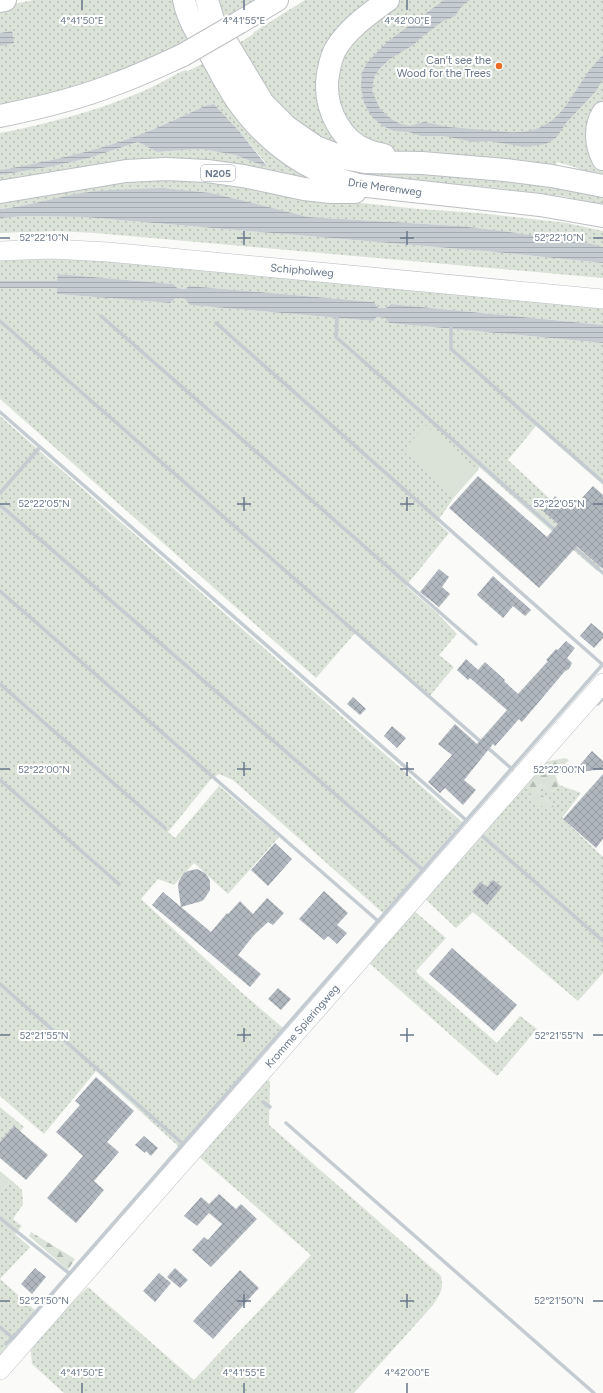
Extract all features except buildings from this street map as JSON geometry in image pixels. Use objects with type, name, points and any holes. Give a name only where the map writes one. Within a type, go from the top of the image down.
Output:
[{"type":"highway","points":[[0,1],[6,0]]},
{"type":"highway","name":"Drie Merenweg","points":[[184,0],[194,26],[238,101],[258,126],[277,145],[300,162],[315,170],[358,185],[437,194],[470,196],[540,205],[603,216]]},
{"type":"highway","name":"Drie Merenweg","points":[[208,0],[213,20],[259,97],[287,128],[316,147],[344,158],[365,162],[422,163],[521,172],[552,176],[603,186]]},
{"type":"highway","points":[[0,116],[78,97],[115,85],[183,55],[277,0]]},
{"type":"highway","points":[[388,0],[356,25],[335,50],[331,60],[327,87],[330,107],[334,119],[342,131],[360,147],[368,151],[422,163]]},
{"type":"highway","points":[[603,113],[600,118],[596,138],[603,159]]},
{"type":"highway","name":"N205","points":[[0,192],[126,171],[166,169],[207,171],[243,176],[304,189],[331,192],[437,194]]},
{"type":"street","name":"Schipholweg","points":[[0,251],[52,249],[108,252],[603,299]]},
{"type":"street","name":"Kromme Spieringweg","points":[[0,1370],[603,683]]},
{"type":"green space","points":[[33,0],[177,0],[190,37],[169,49],[111,76],[42,100],[0,108],[0,7]]},
{"type":"green space","points":[[213,0],[255,0],[220,20]]},
{"type":"green space","points":[[305,0],[379,0],[324,62],[346,145],[339,151],[283,117],[234,46]]},
{"type":"green space","points":[[396,0],[603,0],[603,102],[595,116],[603,178],[579,173],[578,168],[557,162],[556,166],[390,152],[356,136],[335,100],[342,53]]},
{"type":"green space","points":[[204,63],[328,184],[250,173],[0,184],[0,175],[54,166],[89,158],[138,142],[157,152],[197,149],[207,150],[235,155],[267,166],[239,131],[214,104],[207,105],[145,133],[120,142],[52,160],[0,170],[0,133],[54,121],[107,105],[147,90],[185,70],[188,71]]},
{"type":"green space","points":[[307,147],[603,193],[603,205],[561,196],[488,187],[404,181],[335,171]]},
{"type":"green space","points":[[131,179],[207,180],[332,200],[419,209],[478,213],[567,223],[603,231],[603,247],[503,231],[460,226],[308,217],[211,193],[164,188],[82,193],[39,203],[0,209],[0,200]]},
{"type":"green space","points":[[25,216],[84,217],[495,252],[603,263],[603,278],[95,233],[56,231],[0,233],[0,218]]},
{"type":"green space","points":[[78,258],[603,306],[603,325],[391,304],[386,308],[378,308],[374,302],[189,286],[186,289],[177,288],[174,284],[58,274],[58,281],[0,281],[0,259]]},
{"type":"green space","points":[[0,288],[57,288],[58,294],[170,303],[176,298],[185,299],[190,305],[373,321],[377,317],[385,318],[389,323],[603,343],[603,485],[536,426],[508,460],[603,548],[603,565],[597,571],[479,467],[455,496],[437,522],[449,533],[406,586],[437,613],[457,634],[439,655],[454,667],[428,698],[355,633],[316,678],[0,399]]},
{"type":"green space","points":[[0,416],[462,822],[383,913],[233,780],[219,774],[211,779],[168,832],[175,838],[219,786],[279,837],[228,894],[194,863],[174,885],[158,879],[141,899],[241,992],[283,1028],[179,1147],[96,1071],[44,1134],[0,1096]]},
{"type":"green space","points":[[425,425],[478,470],[455,496],[403,451]]},
{"type":"green space","points":[[565,758],[569,760],[555,774],[559,785],[552,792],[541,784],[537,790],[554,807],[551,813],[535,801],[524,783],[544,762]]},
{"type":"green space","points":[[524,783],[554,807],[537,790],[541,784],[552,792],[559,785],[581,793],[562,818],[603,857],[603,973],[578,1001],[473,912],[456,928],[423,897]]},
{"type":"green space","points":[[413,910],[446,938],[416,971],[419,975],[497,1043],[520,1016],[537,1029],[497,1076],[368,962]]},
{"type":"green space","points":[[265,1080],[270,1081],[269,1125],[441,1276],[442,1288],[433,1305],[354,1393],[64,1393],[32,1364],[30,1343],[88,1287],[194,1380],[311,1255],[197,1155]]},
{"type":"green space","points":[[0,1107],[24,1127],[0,1155]]},
{"type":"green space","points":[[0,1171],[11,1180],[0,1193]]},
{"type":"green space","points":[[11,1180],[22,1190],[23,1204],[13,1219],[22,1226],[15,1234],[30,1247],[0,1279],[0,1193]]},
{"type":"green space","points":[[31,1232],[75,1259],[68,1270],[29,1236]]},
{"type":"green space","points":[[0,1279],[36,1311],[10,1341],[0,1360]]},
{"type":"shaded area","points":[[444,0],[470,0],[462,6],[455,16],[443,21],[413,45],[390,59],[380,68],[374,77],[372,91],[380,109],[391,119],[401,124],[410,126],[424,122],[448,127],[508,132],[528,131],[543,126],[555,118],[565,107],[592,68],[603,55],[603,79],[596,91],[566,123],[556,138],[546,144],[525,147],[489,141],[473,142],[444,136],[421,136],[409,132],[394,131],[383,126],[372,117],[364,103],[361,87],[362,73],[366,64],[387,42]]},
{"type":"shaded area","points":[[12,31],[14,43],[0,46],[0,33]]},
{"type":"shaded area","points":[[214,104],[239,131],[267,166],[235,155],[207,150],[197,149],[157,152],[138,142],[89,158],[54,166],[0,175],[0,170],[69,156],[120,142],[154,129],[207,105]]},
{"type":"shaded area","points":[[164,188],[211,193],[308,217],[460,226],[591,244],[603,247],[603,263],[495,252],[84,217],[25,216],[0,218],[0,209],[81,193]]},
{"type":"shaded area","points":[[58,274],[174,284],[177,288],[185,289],[189,286],[374,302],[378,308],[386,308],[391,304],[603,325],[603,343],[389,323],[385,318],[377,317],[373,321],[190,305],[185,299],[176,298],[170,303],[57,294],[57,288],[0,288],[0,281],[57,281]]},
{"type":"waterway","points":[[101,316],[476,644]]},
{"type":"waterway","points":[[337,318],[336,337],[556,531]]},
{"type":"waterway","points":[[0,321],[512,769]]},
{"type":"waterway","points":[[216,323],[603,665]]},
{"type":"waterway","points":[[451,328],[451,349],[603,482]]},
{"type":"waterway","points":[[0,412],[466,820]]},
{"type":"waterway","points":[[0,493],[40,447]]},
{"type":"waterway","points":[[0,505],[423,870]]},
{"type":"waterway","points":[[573,546],[603,573]]},
{"type":"waterway","points":[[0,591],[378,921]]},
{"type":"waterway","points":[[6,1344],[13,1338],[603,664]]},
{"type":"waterway","points":[[0,684],[165,828]]},
{"type":"waterway","points":[[598,704],[603,698]]},
{"type":"waterway","points":[[0,780],[119,884]]},
{"type":"waterway","points":[[480,834],[603,941]]},
{"type":"waterway","points":[[0,984],[183,1144]]},
{"type":"waterway","points":[[263,1102],[270,1107]]},
{"type":"waterway","points":[[286,1123],[594,1393]]},
{"type":"waterway","points":[[0,1218],[70,1274]]},
{"type":"waterway","points":[[0,1327],[13,1338]]},
{"type":"place","name":"Can't see the Wood for the Trees","points":[[499,66]]}]
